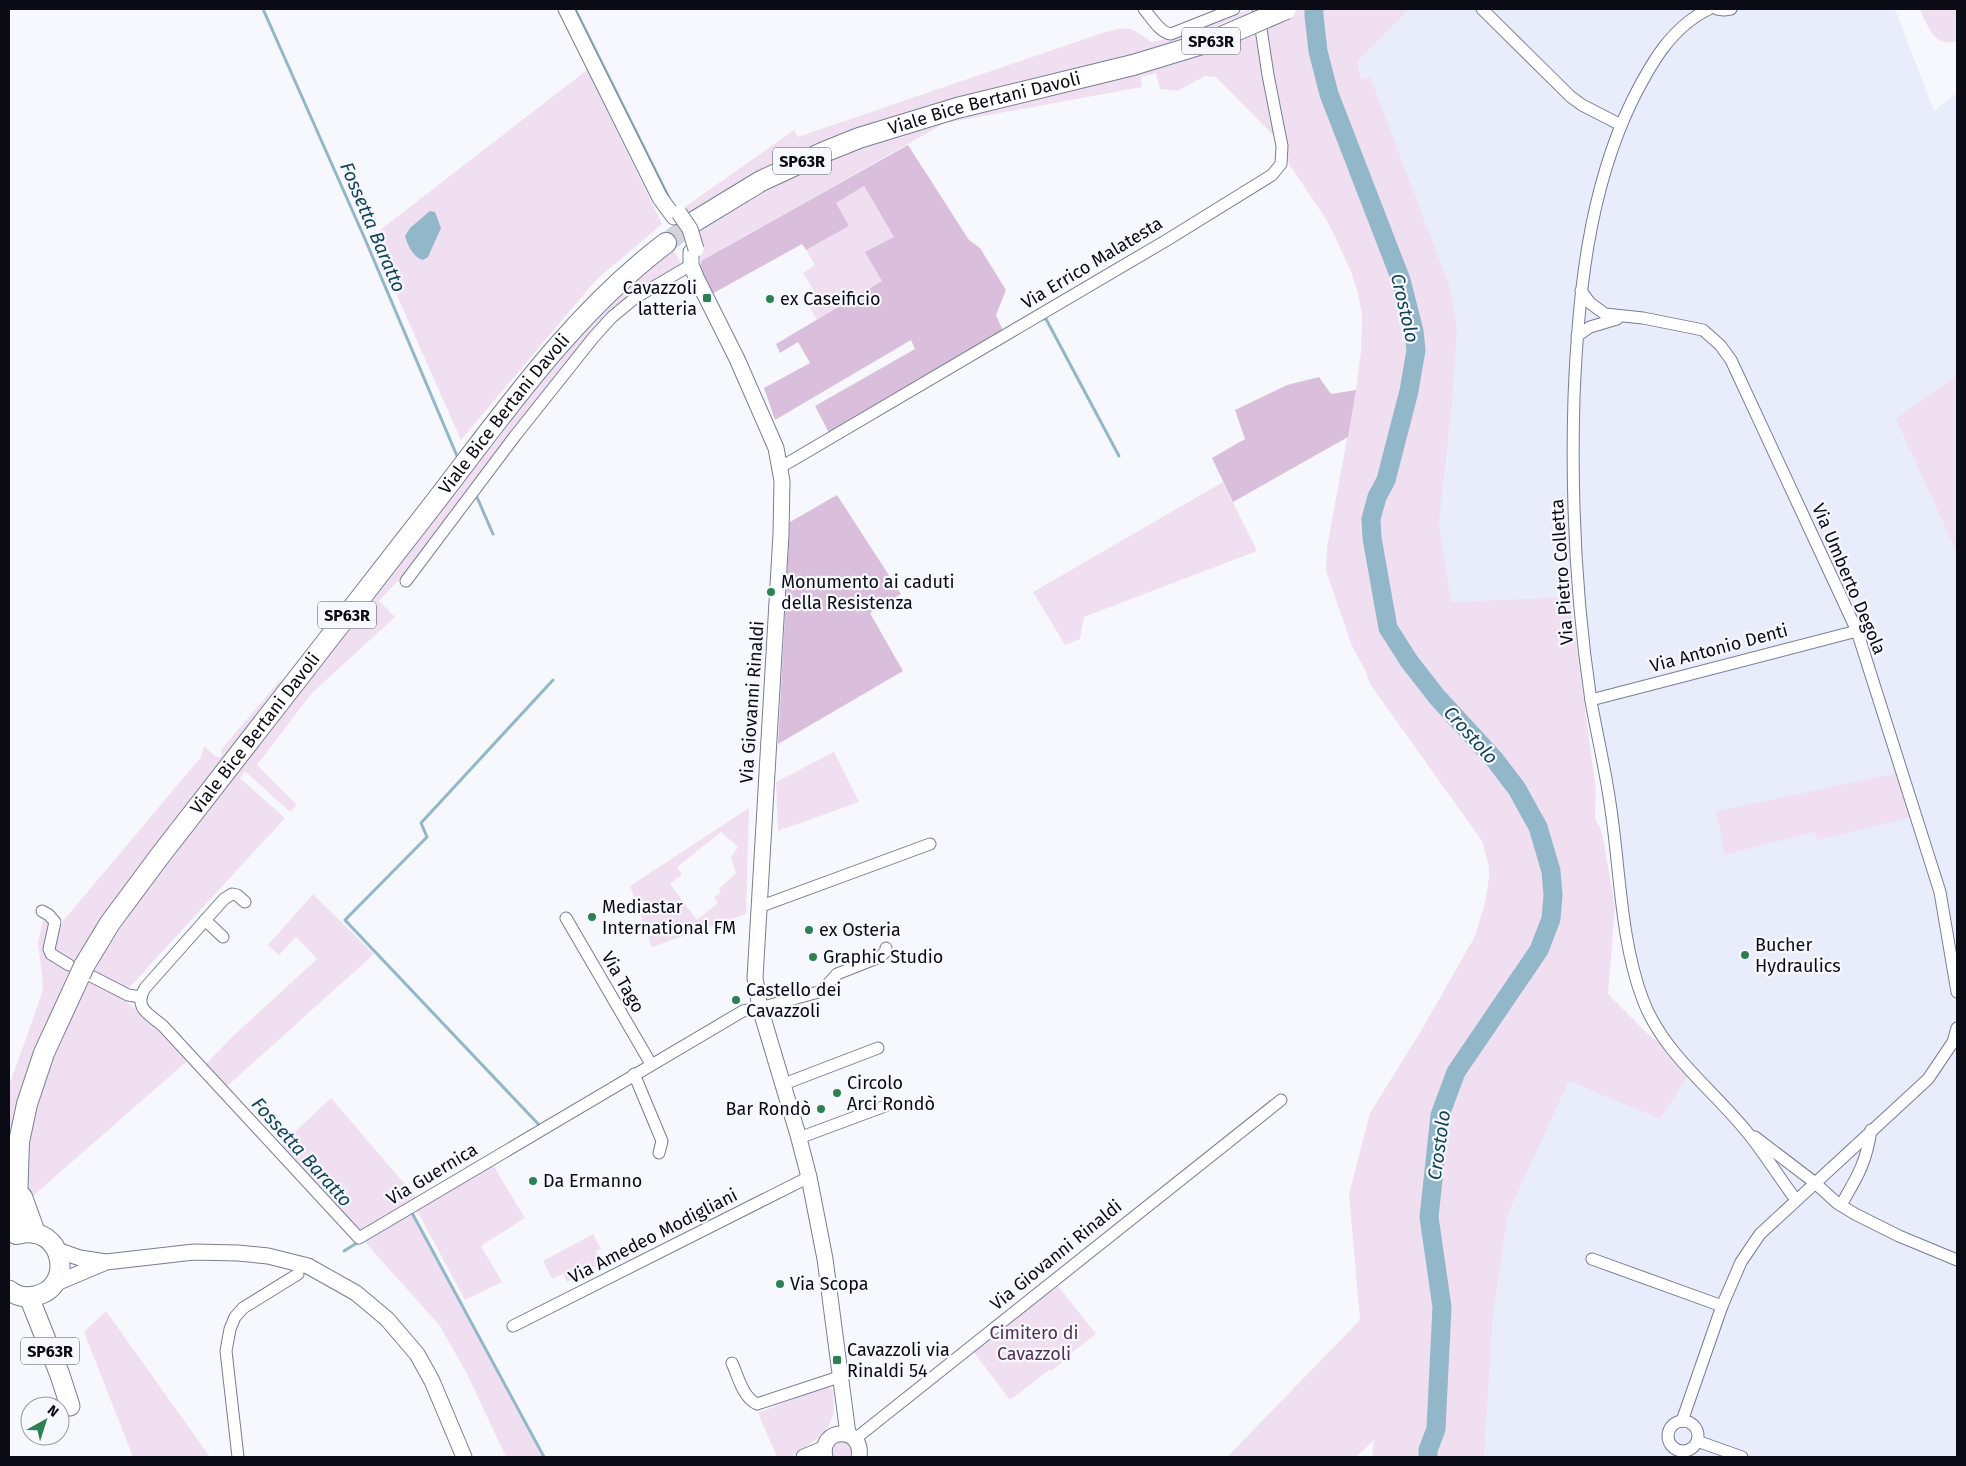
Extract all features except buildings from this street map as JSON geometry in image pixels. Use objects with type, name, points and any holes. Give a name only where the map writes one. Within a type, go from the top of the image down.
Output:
[{"type":"highway","name":"Viale Bice Bertani Davoli","points":[[682,218],[824,152],[859,138],[957,108],[1133,65],[1220,38],[1286,9]]},
{"type":"highway","name":"Viale Bice Bertani Davoli","points":[[20,1235],[19,1142],[34,1081],[55,1025],[81,970],[120,910],[520,391],[574,327],[624,277],[666,243]]},
{"type":"main road","points":[[9,1290],[19,1296],[29,1297],[38,1295],[47,1291],[54,1284],[60,1268],[57,1250],[52,1242],[20,1235]]},
{"type":"main road","name":"SP63R","points":[[29,1297],[67,1396]]},
{"type":"street","name":"Via Giovanni Rinaldi","points":[[566,9],[656,190],[664,204],[682,218],[694,261],[768,429],[781,467],[781,528],[760,907],[754,978],[760,1008],[784,1084],[809,1177],[825,1259],[846,1436]]},
{"type":"street","points":[[1144,9],[1166,34],[1171,34],[1234,9]]},
{"type":"street","name":"Via Errico Malatesta","points":[[781,467],[1167,240],[1272,175],[1281,164],[1282,146],[1268,75],[1258,9]]},
{"type":"street","points":[[1482,9],[1566,93],[1582,105],[1620,125]]},
{"type":"street","points":[[1687,21],[1698,9]]},
{"type":"street","name":"Via Pietro Colletta","points":[[1709,9],[1687,21],[1666,44],[1651,66],[1620,125],[1600,191],[1581,291],[1577,336],[1572,452],[1577,577],[1591,700],[1610,802],[1630,959],[1644,1003],[1659,1029],[1683,1062],[1746,1130],[1796,1200]]},
{"type":"street","points":[[1717,9],[1731,9]]},
{"type":"street","points":[[406,581],[515,436],[612,317],[635,298],[694,261]]},
{"type":"street","name":"Via Umberto Degola","points":[[1581,291],[1590,303],[1605,314],[1627,318]]},
{"type":"street","name":"Via Umberto Degola","points":[[1577,336],[1601,322],[1627,318],[1643,318],[1697,328],[1712,336],[1731,360],[1857,631],[1940,892],[1957,992]]},
{"type":"street","name":"Via Antonio Denti","points":[[1591,700],[1857,631]]},
{"type":"street","points":[[760,907],[930,844]]},
{"type":"street","points":[[42,911],[49,915],[54,922],[49,949],[51,954],[128,995],[140,997],[228,895],[237,895],[246,902]]},
{"type":"street","name":"Via Tago","points":[[566,918],[651,1064]]},
{"type":"street","points":[[205,920],[223,937]]},
{"type":"street","name":"Via Guernica","points":[[140,997],[140,1004],[145,1012],[163,1026],[359,1238],[743,1010],[760,1008],[822,991],[837,974],[880,957],[886,951],[886,948]]},
{"type":"street","points":[[1682,1421],[1722,1306],[1741,1262],[1760,1234],[1814,1182],[1928,1079],[1953,1042],[1957,1028]]},
{"type":"street","points":[[784,1084],[878,1048]]},
{"type":"street","points":[[634,1074],[662,1141],[659,1153]]},
{"type":"street","name":"Via Giovanni Rinaldi","points":[[824,1453],[825,1443],[846,1436],[1281,1100]]},
{"type":"street","points":[[799,1138],[885,1106]]},
{"type":"street","name":"Via Pietro Colletta","points":[[1746,1130],[1841,1205],[1900,1236],[1957,1260]]},
{"type":"street","points":[[1841,1205],[1861,1170],[1868,1153],[1871,1130]]},
{"type":"street","name":"Via Amedeo Modigliani","points":[[513,1326],[809,1177]]},
{"type":"street","points":[[57,1250],[80,1258],[106,1262],[194,1252],[268,1256],[308,1266],[356,1293],[387,1319],[417,1354],[432,1381],[464,1457]]},
{"type":"street","points":[[1592,1259],[1722,1306]]},
{"type":"street","points":[[54,1284],[106,1262]]},
{"type":"street","points":[[238,1457],[226,1351],[230,1329],[235,1317],[244,1308],[298,1274]]},
{"type":"street","points":[[732,1363],[749,1398],[757,1404],[839,1377]]},
{"type":"street","points":[[1682,1421],[1692,1424],[1697,1432],[1697,1441],[1691,1450],[1686,1452],[1670,1452],[1667,1438],[1669,1428],[1682,1421]]},
{"type":"street","points":[[846,1436],[859,1447],[859,1457]]},
{"type":"street","points":[[1697,1441],[1742,1457]]},
{"type":"street","points":[[804,1457],[824,1453]]},
{"type":"shaded area","points":[[1409,9],[1895,9],[1934,111],[1957,92],[1957,1457],[1484,1457],[1493,1315],[1508,1214],[1569,1080],[1660,1119],[1691,1072],[1659,1029],[1630,959],[1580,597],[1451,602],[1441,544],[1414,478],[1440,313],[1357,61]]},
{"type":"shaded area","points":[[908,145],[969,240],[980,248],[1006,290],[996,315],[1005,335],[829,433],[815,406],[915,349],[911,340],[775,420],[764,388],[810,363],[798,342],[780,353],[776,344],[882,281],[865,252],[894,237],[864,186],[836,203],[849,226],[806,250],[802,244],[712,294],[700,269],[701,261]]},
{"type":"shaded area","points":[[1319,377],[1331,394],[1356,390],[1348,437],[1233,502],[1212,458],[1245,439],[1235,410],[1287,385]]},
{"type":"shaded area","points":[[837,495],[901,594],[870,613],[903,671],[778,744],[790,522]]},
{"type":"green space","points":[[1250,9],[1250,12],[1207,30],[1164,45],[1120,58],[942,102],[870,124],[816,145],[789,158],[737,185],[687,215],[682,209],[794,130],[798,137],[1105,32],[1130,29],[1151,42],[1175,37]]},
{"type":"green space","points":[[1260,9],[1409,9],[1357,62],[1362,79],[1370,77],[1449,285],[1457,326],[1452,403],[1439,524],[1451,602],[1570,597],[1596,790],[1595,818],[1602,832],[1615,907],[1608,994],[1649,1035],[1679,1057],[1691,1072],[1660,1119],[1569,1081],[1508,1214],[1493,1315],[1484,1457],[1372,1457],[1374,1440],[1356,1457],[1227,1457],[1360,1320],[1349,1194],[1370,1113],[1424,1026],[1475,936],[1485,903],[1489,878],[1489,867],[1482,841],[1370,684],[1366,672],[1352,646],[1326,571],[1327,547],[1356,390],[1361,351],[1362,316],[1358,293],[1338,243],[1326,219],[1289,164]]},
{"type":"green space","points":[[1920,9],[1957,9],[1957,41],[1949,43],[1937,39],[1929,28]]},
{"type":"green space","points":[[1258,34],[1277,129],[1273,135],[1216,77],[1205,76],[1178,91],[1160,89],[1156,73],[1141,77],[1142,87],[945,123],[701,261],[699,254],[699,232],[751,199],[795,175],[842,155],[927,125],[1132,75],[1189,59]]},
{"type":"green space","points":[[587,70],[662,224],[595,281],[461,440],[371,237]]},
{"type":"green space","points":[[864,186],[894,237],[882,281],[817,320],[807,302],[817,296],[803,273],[815,265],[806,250],[849,226],[835,203]]},
{"type":"green space","points":[[674,251],[681,263],[636,294],[408,570],[379,601],[395,617],[312,693],[257,765],[297,805],[290,812],[245,771],[240,778],[285,818],[128,989],[94,972],[126,920],[161,871],[481,455],[489,450],[531,396],[598,319],[647,272]]},
{"type":"green space","points":[[1957,375],[1957,553],[1896,419]]},
{"type":"green space","points":[[1223,482],[1257,551],[1084,617],[1080,639],[1065,645],[1033,592]]},
{"type":"green space","points":[[281,679],[280,690],[89,940],[64,985],[49,1021],[9,1160],[9,1086],[42,993],[43,984],[38,943],[44,915],[51,922],[45,949],[70,960],[56,950],[54,946],[63,921],[201,757],[204,746],[215,756],[221,757],[221,750]]},
{"type":"green space","points":[[834,752],[859,802],[778,831],[776,782]]},
{"type":"green space","points":[[1902,772],[1916,816],[1818,840],[1815,832],[1724,855],[1717,811]]},
{"type":"green space","points":[[749,808],[746,914],[652,947],[630,886]],"holes":[[[721,832],[738,847],[731,857],[736,873],[719,889],[721,892],[714,898],[718,903],[697,920],[670,884],[682,874],[677,867]]]},
{"type":"green space","points":[[313,894],[374,954],[224,1089],[203,1067],[232,1037],[317,959],[296,937],[279,955],[268,945]]},
{"type":"green space","points":[[89,980],[122,998],[143,1015],[187,1061],[33,1196],[24,1191],[28,1148],[43,1085],[65,1030]]},
{"type":"green space","points":[[331,1098],[420,1202],[490,1160],[525,1218],[481,1246],[502,1282],[465,1300],[414,1205],[359,1231],[281,1145]]},
{"type":"green space","points":[[411,1213],[542,1457],[506,1457],[467,1374],[440,1326],[365,1242]]},
{"type":"green space","points":[[593,1234],[601,1249],[596,1251],[602,1263],[567,1282],[563,1274],[552,1279],[543,1261]]},
{"type":"green space","name":"Cimitero di Cavazzoli","points":[[1058,1286],[1096,1334],[1061,1361],[1062,1363],[1051,1371],[1049,1370],[1010,1400],[973,1351]]},
{"type":"green space","points":[[106,1311],[210,1457],[133,1457],[84,1332]]},
{"type":"green space","points":[[826,1386],[833,1390],[834,1413],[829,1425],[820,1437],[791,1457],[777,1457],[758,1413]]},
{"type":"green space","points":[[843,1441],[851,1447],[850,1457],[833,1457],[834,1445]]},
{"type":"water","points":[[430,211],[435,212],[441,228],[428,257],[423,260],[419,259],[411,251],[405,236],[410,228]]},
{"type":"waterway","name":"Fossetta Baratto","points":[[263,9],[365,239],[457,456]]},
{"type":"waterway","points":[[575,9],[669,198]]},
{"type":"waterway","name":"Crostolo","points":[[1314,9],[1318,51],[1329,94],[1401,280],[1414,331],[1416,350],[1409,391],[1386,480],[1377,497],[1371,519],[1372,538],[1388,628],[1409,661],[1437,697],[1495,760],[1517,789],[1538,827],[1551,871],[1553,895],[1551,919],[1539,950],[1456,1072],[1440,1115],[1429,1217],[1442,1307],[1436,1429],[1428,1450],[1428,1457]]},
{"type":"waterway","points":[[1042,319],[1046,319],[1119,456]]},
{"type":"waterway","name":"Fossetta Baratto","points":[[476,495],[493,534]]},
{"type":"waterway","points":[[542,1128],[345,920],[427,837],[421,823],[553,680]]},
{"type":"waterway","points":[[411,1211],[544,1457]]},
{"type":"waterway","points":[[344,1251],[360,1241]]},
{"type":"tunnel","points":[[666,243],[692,223]]},
{"type":"place","name":"Cavazzoli latteria","points":[[707,298]]},
{"type":"place","name":"ex Caseificio","points":[[770,299]]},
{"type":"place","name":"Monumento ai caduti della Resistenza","points":[[771,592]]},
{"type":"place","name":"Mediastar International FM","points":[[592,917]]},
{"type":"place","name":"ex Osteria","points":[[809,930]]},
{"type":"place","name":"Bucher Hydraulics","points":[[1745,955]]},
{"type":"place","name":"Graphic Studio","points":[[813,957]]},
{"type":"place","name":"Castello dei Cavazzoli","points":[[736,1000]]},
{"type":"place","name":"Circolo Arci Rondò","points":[[837,1093]]},
{"type":"place","name":"Bar Rondò","points":[[821,1109]]},
{"type":"place","name":"Da Ermanno","points":[[533,1181]]},
{"type":"place","name":"Via Scopa","points":[[780,1284]]},
{"type":"place","name":"Cavazzoli via Rinaldi 54","points":[[837,1360]]}]
